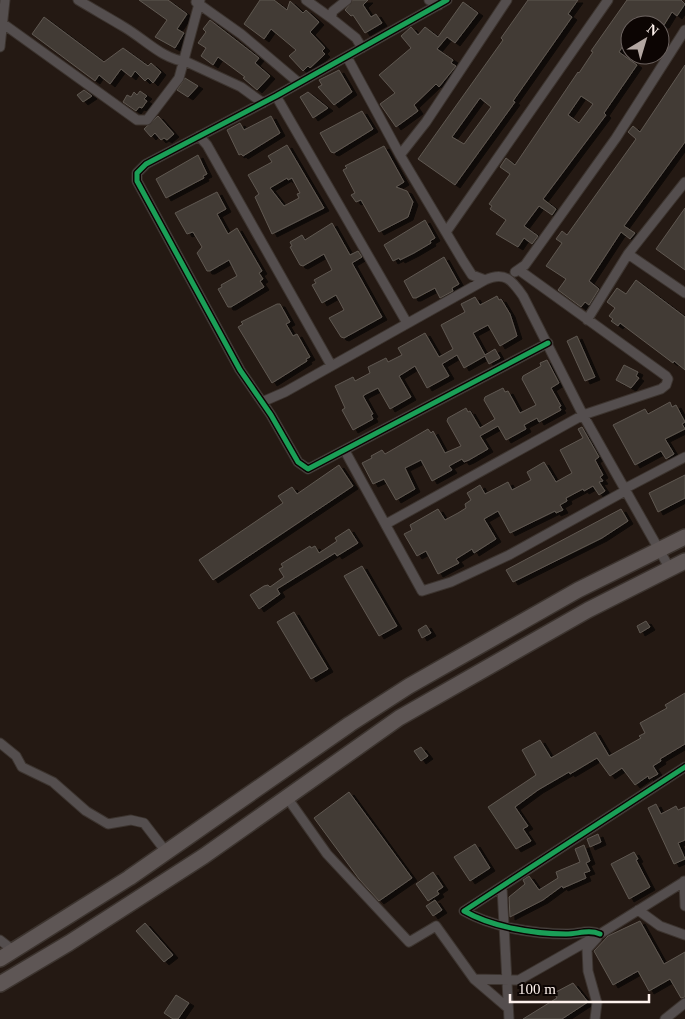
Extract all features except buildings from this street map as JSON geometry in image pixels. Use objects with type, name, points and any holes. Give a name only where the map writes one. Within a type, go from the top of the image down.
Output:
[{"type":"highway","points":[[0,959],[130,878],[350,724],[409,686],[552,604],[685,537]]},
{"type":"highway","points":[[0,984],[142,897],[204,856],[378,732],[429,700],[588,610],[685,561]]},
{"type":"highway","points":[[130,878],[142,897]]},
{"type":"street","points":[[0,47],[5,0]]},
{"type":"street","points":[[78,0],[126,28],[167,57],[241,87],[263,102]]},
{"type":"street","points":[[306,0],[356,38],[362,48]]},
{"type":"street","points":[[331,18],[334,11],[347,0]]},
{"type":"street","points":[[429,0],[443,2]]},
{"type":"street","points":[[400,155],[426,122],[507,0]]},
{"type":"street","points":[[446,232],[608,0]]},
{"type":"street","points":[[2,22],[137,120],[143,122],[147,120],[179,78],[198,1],[242,34],[300,83]]},
{"type":"street","points":[[443,2],[300,83],[146,164],[137,173],[137,181],[240,370],[303,467],[308,469],[548,344]]},
{"type":"street","points":[[510,279],[519,270],[616,138],[685,30]]},
{"type":"street","points":[[347,57],[400,155],[472,275],[485,280]]},
{"type":"street","points":[[276,96],[407,322]]},
{"type":"street","points":[[199,136],[207,145],[331,365]]},
{"type":"street","points":[[587,320],[628,254],[683,189]]},
{"type":"street","points":[[628,254],[685,293]]},
{"type":"street","points":[[386,524],[583,415],[661,389],[668,382],[666,376],[519,270]]},
{"type":"street","points":[[262,402],[285,392],[485,280],[502,275],[510,279],[523,296],[583,415],[670,569]]},
{"type":"street","points":[[345,451],[421,589],[426,591],[509,555],[685,457]]},
{"type":"street","points":[[0,742],[16,756],[22,767],[53,782],[86,811],[108,824],[131,820],[144,822],[167,853]]},
{"type":"street","points":[[600,934],[593,931],[564,934],[535,932],[504,927],[464,911],[685,767]]},
{"type":"street","points":[[286,796],[327,854],[410,942],[436,926],[474,979],[508,1008]]},
{"type":"street","points":[[474,979],[519,980],[600,934],[685,881]]},
{"type":"street","points":[[685,881],[685,906]]},
{"type":"street","points":[[502,888],[509,1019]]},
{"type":"street","points":[[638,910],[660,926],[685,936]]},
{"type":"street","points":[[595,1019],[597,1003],[588,970],[587,950],[600,934]]},
{"type":"street","points":[[0,940],[14,951]]},
{"type":"street","points":[[665,1019],[685,1003]]},
{"type":"cycle path","points":[[447,0],[276,96],[146,164],[137,173],[137,181],[240,370],[271,415],[298,462],[308,469],[548,343]]},
{"type":"cycle path","points":[[600,934],[592,932],[540,933],[514,929],[475,917],[464,911],[685,767]]}]
